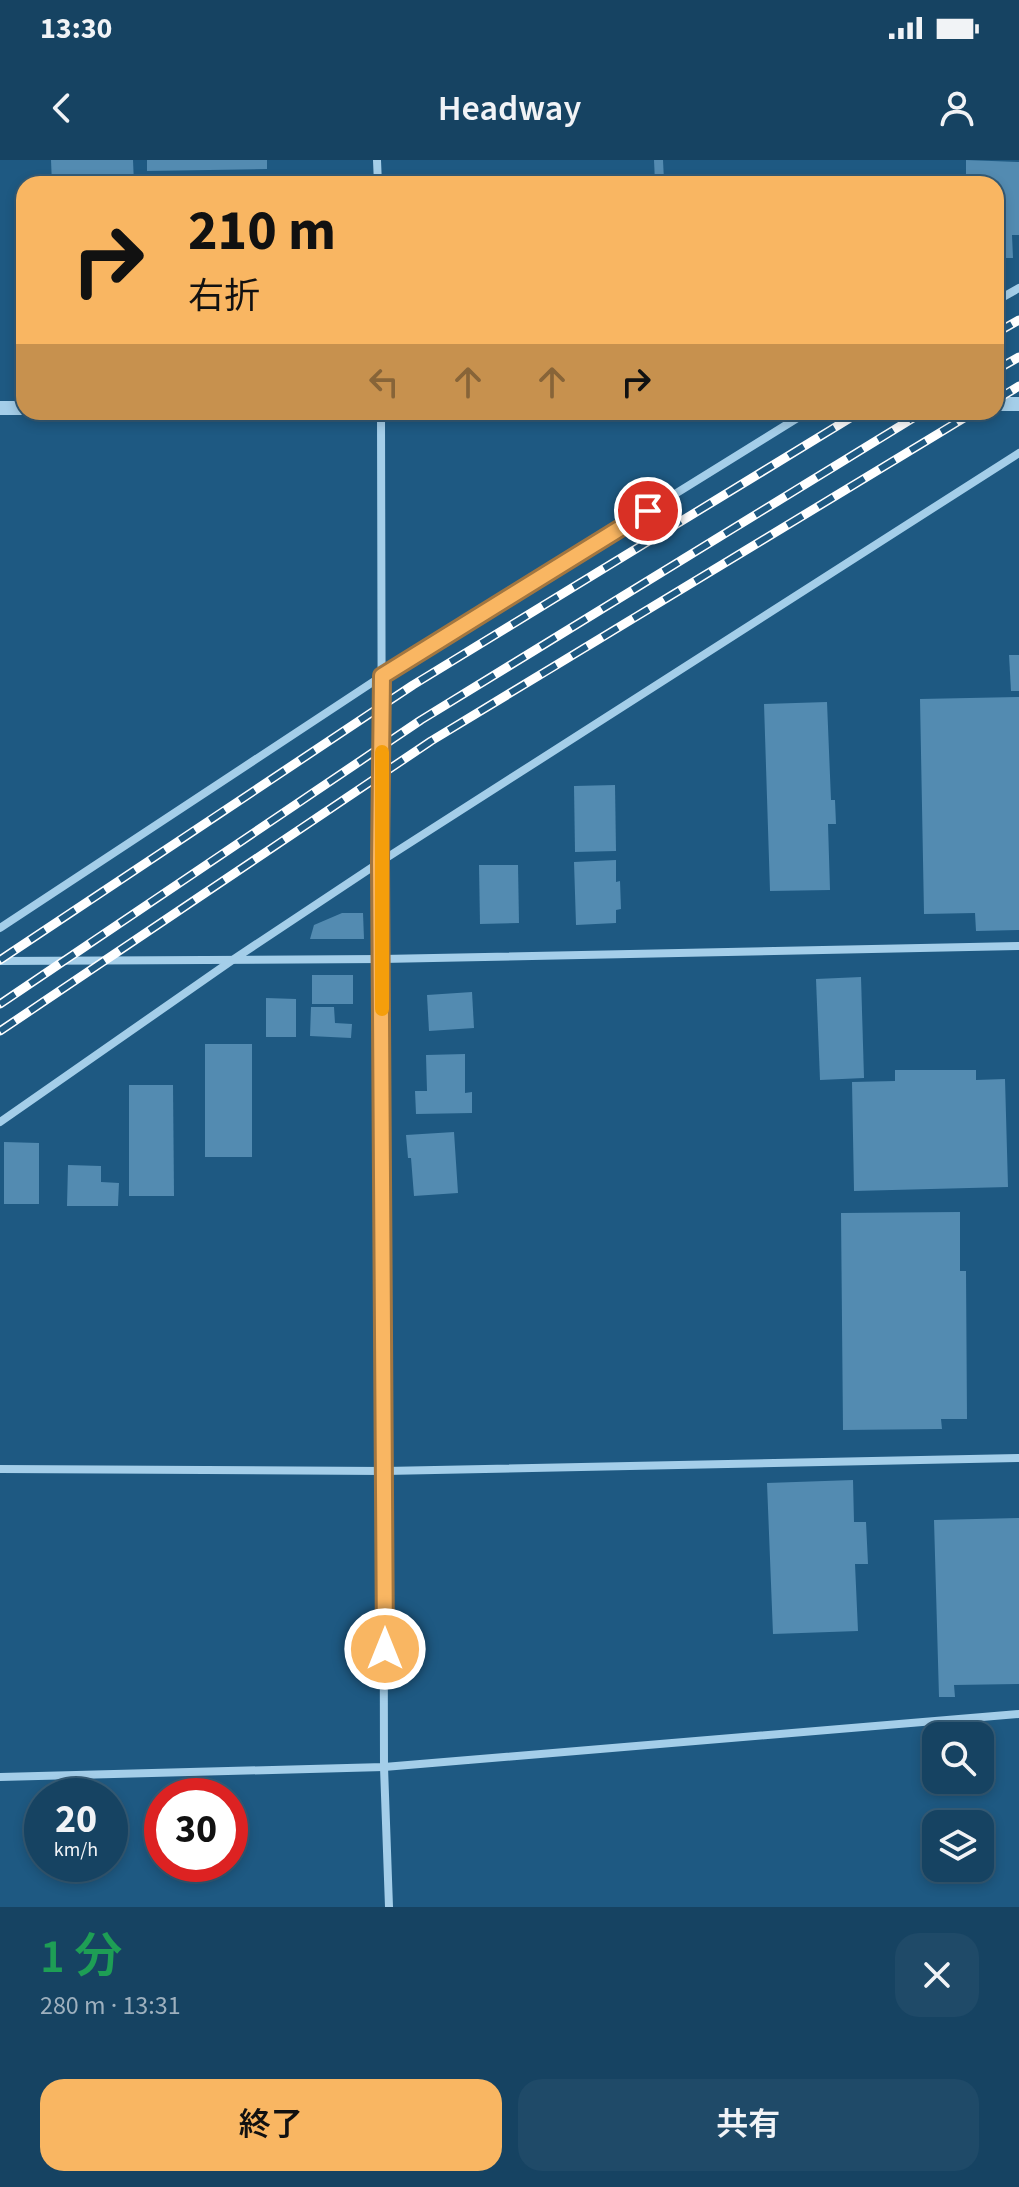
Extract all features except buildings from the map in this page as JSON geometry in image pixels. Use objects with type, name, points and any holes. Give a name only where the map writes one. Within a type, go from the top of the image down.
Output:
[{"type":"street","points":[[381,420],[384,1767],[389,1907]]},
{"type":"street","points":[[0,928],[382,676],[794,420]]},
{"type":"street","points":[[0,1122],[380,862],[1019,453]]},
{"type":"street","points":[[0,961],[382,959],[1019,946]]},
{"type":"street","points":[[0,1469],[385,1471],[1019,1458]]},
{"type":"street","points":[[0,1777],[384,1767],[1019,1714]]},
{"type":"railway","points":[[1004,328],[1019,320]]},
{"type":"railway","points":[[1004,365],[1019,357]]},
{"type":"railway","points":[[1004,395],[1019,386]]},
{"type":"railway","points":[[0,960],[413,685],[847,420]]},
{"type":"railway","points":[[0,1004],[421,720],[910,420]]},
{"type":"railway","points":[[0,1031],[431,741],[961,420]]},
{"type":"slow traffic","points":[[382,752],[382,1009]]},
{"type":"route","points":[[385,1649],[380,862],[382,676],[648,511]]}]
